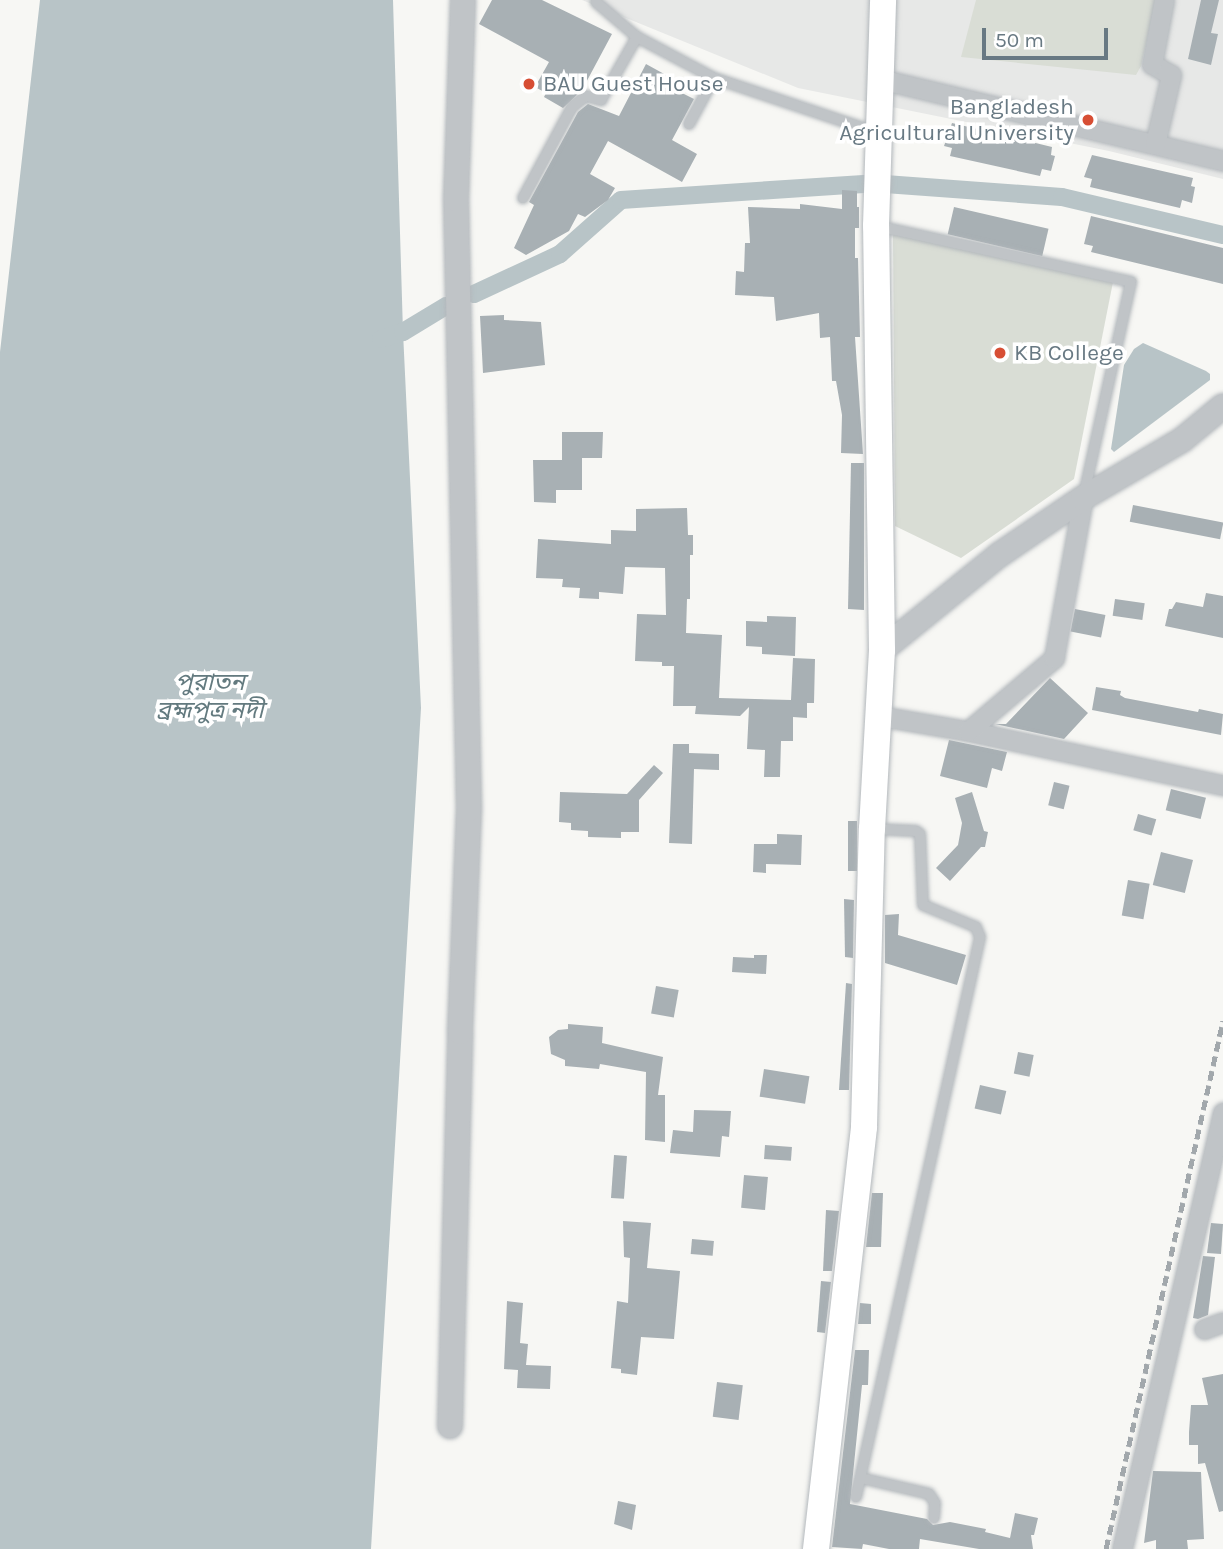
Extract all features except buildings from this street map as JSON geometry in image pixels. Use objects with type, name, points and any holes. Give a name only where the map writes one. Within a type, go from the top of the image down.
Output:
[{"type":"main road","points":[[817,1549],[864,1127],[872,829],[882,649],[876,226],[883,0]]},
{"type":"street","points":[[450,1426],[460,1032],[469,810],[456,199],[463,0]]},
{"type":"street","points":[[1155,144],[1171,75],[1152,64],[1164,0]]},
{"type":"street","points":[[880,79],[1223,161]]},
{"type":"street","points":[[882,649],[999,555],[1083,498],[1182,440],[1223,406]]},
{"type":"street","points":[[968,731],[1054,658],[1083,498]]},
{"type":"street","points":[[880,716],[968,731],[1223,785]]},
{"type":"street","points":[[1122,1549],[1223,1113]]},
{"type":"street","points":[[1203,1329],[1223,1322]]},
{"type":"lane","points":[[596,1],[637,37],[715,78],[879,134]]},
{"type":"lane","points":[[523,198],[572,107],[586,96],[601,100],[637,37]]},
{"type":"lane","points":[[689,124],[715,78]]},
{"type":"lane","points":[[876,226],[1132,282],[1083,498]]},
{"type":"lane","points":[[856,1497],[981,937],[975,927],[923,905],[920,834],[916,831],[872,829]]},
{"type":"lane","points":[[861,1478],[929,1494],[935,1503],[934,1518]]},
{"type":"shaded area","name":"Bangladesh Agricultural University","points":[[582,0],[1223,0],[1223,179],[1109,151],[798,88]]},
{"type":"shaded area","points":[[976,0],[1156,0],[1141,66],[1136,75],[961,57]]},
{"type":"shaded area","points":[[893,233],[1113,282],[1074,479],[961,558],[895,526]]},
{"type":"water","name":"পুরাতন ব্রহ্মপুত্র নদী","points":[[40,0],[393,0],[403,332],[421,708],[371,1549],[0,1549],[0,352]]},
{"type":"water","points":[[1143,343],[1206,371],[1210,374],[1210,380],[1114,452],[1111,449],[1124,365],[1134,349]]},
{"type":"waterway","points":[[474,294],[560,254],[621,200],[863,184]]},
{"type":"waterway","points":[[885,184],[1062,197],[1223,235]]},
{"type":"waterway","points":[[381,339],[403,332],[446,306]]},
{"type":"railway","points":[[1106,1549],[1223,1021]]},
{"type":"place","name":"BAU Guest House","points":[[529,84]]},
{"type":"place","name":"Bangladesh Agricultural University","points":[[1088,120]]},
{"type":"place","name":"KB College","points":[[1000,353]]}]
